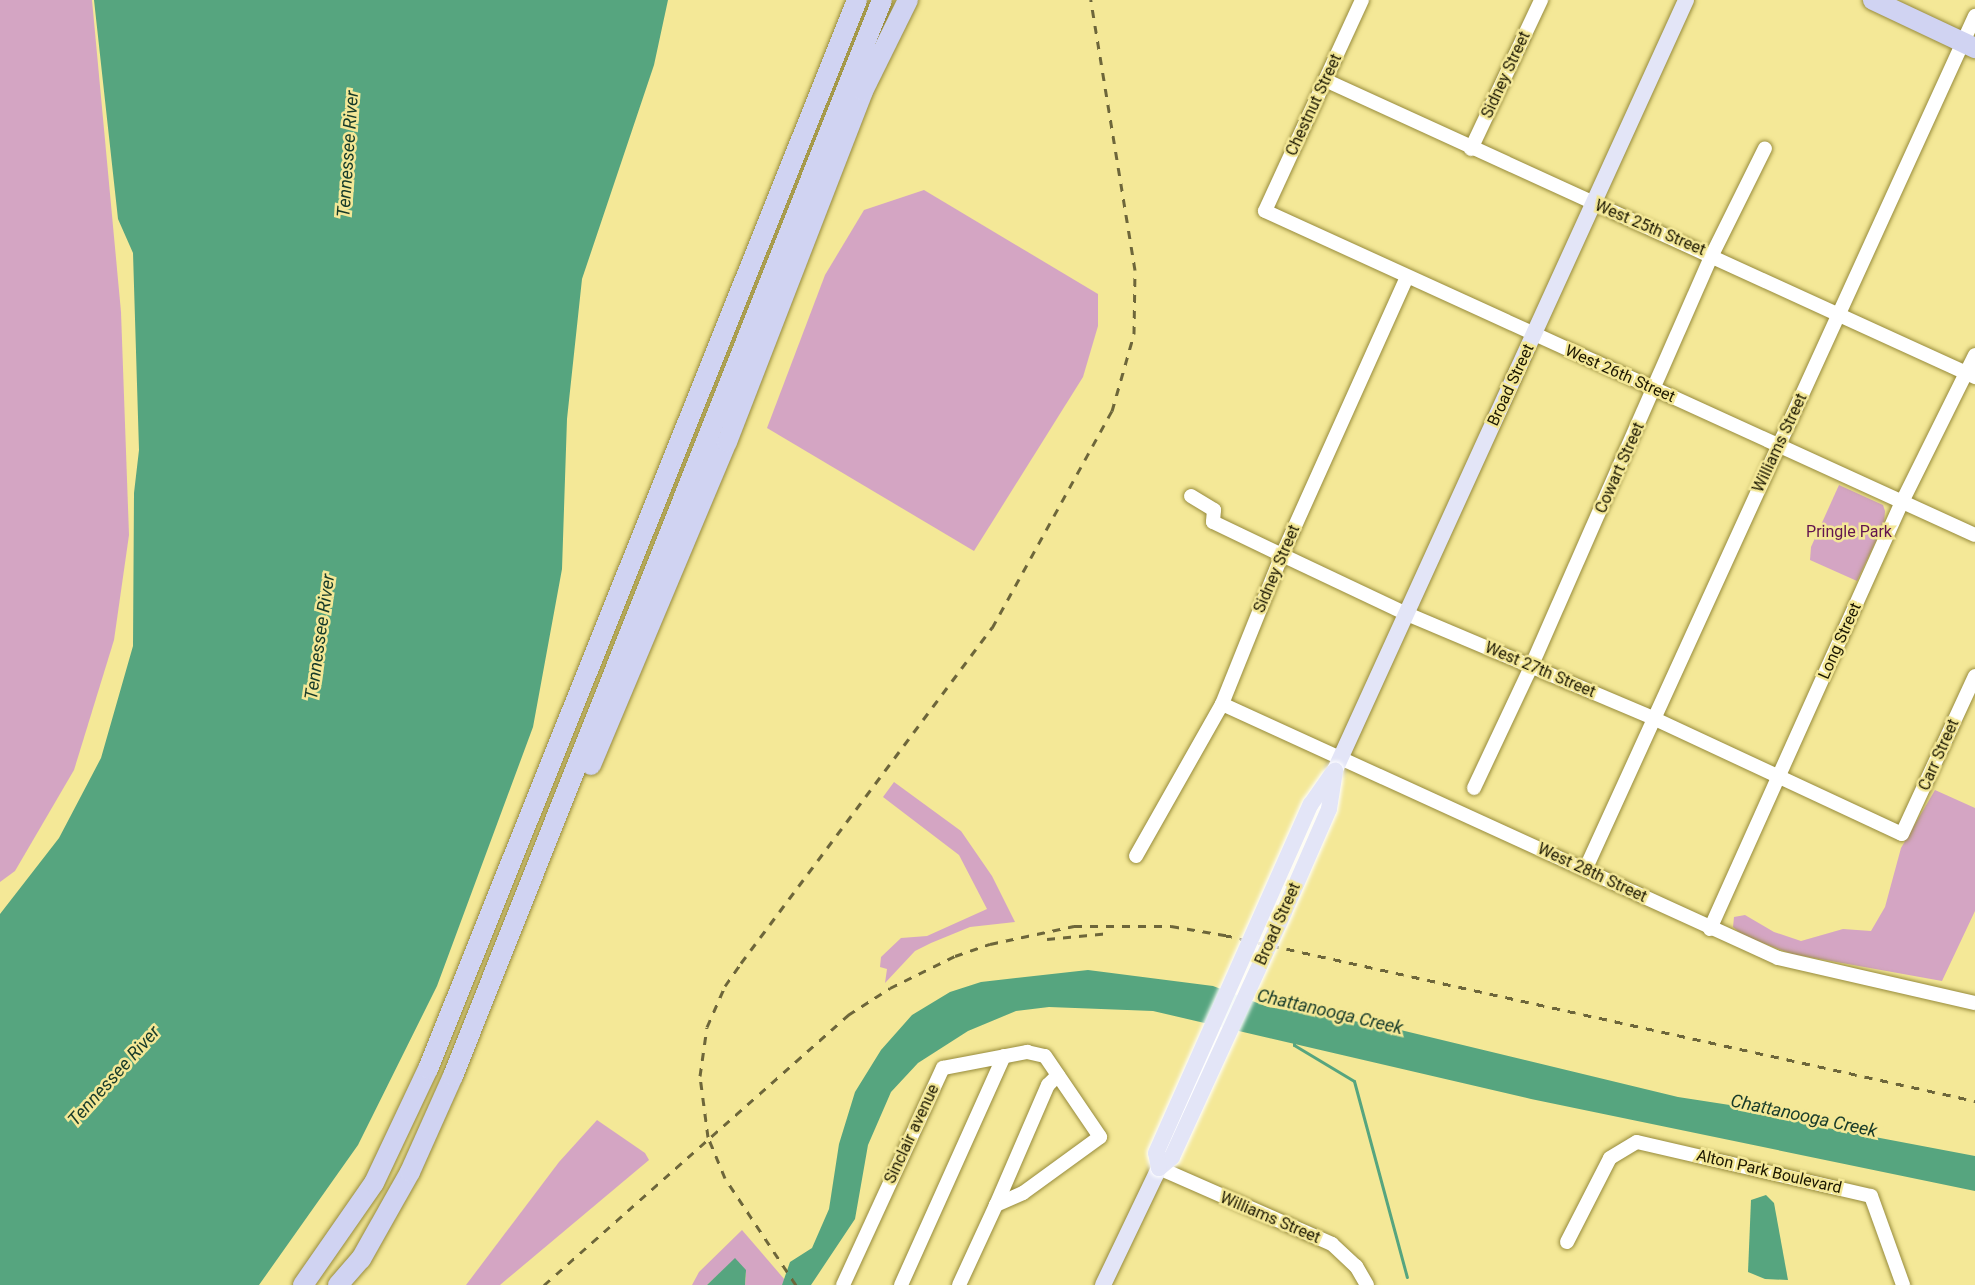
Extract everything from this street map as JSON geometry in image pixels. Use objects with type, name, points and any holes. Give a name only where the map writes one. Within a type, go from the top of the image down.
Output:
[{"type":"highway","points":[[303,1285],[374,1183],[428,1069],[857,0]]},
{"type":"highway","points":[[536,867],[557,844],[624,689],[727,442],[863,91],[908,0]]},
{"type":"highway","points":[[1873,0],[1969,46]]},
{"type":"highway","points":[[338,1285],[361,1259],[410,1172],[453,1076],[881,2]]},
{"type":"main road","name":"Broad Street","points":[[1103,1285],[1158,1168],[1156,1154],[1311,804],[1338,763],[1686,0]]},
{"type":"street","name":"Chestnut Street","points":[[1265,211],[1362,0]]},
{"type":"street","name":"Sidney Street","points":[[1471,149],[1541,0]]},
{"type":"street","name":"Williams Street","points":[[1585,870],[1840,313],[1969,46],[1975,16]]},
{"type":"street","name":"West 25th Street","points":[[1325,81],[1970,374]]},
{"type":"street","name":"Cowart Street","points":[[1474,788],[1532,667],[1712,255],[1765,148]]},
{"type":"street","name":"West 26th Street","points":[[1265,211],[1975,535]]},
{"type":"street","name":"Sidney Street","points":[[1136,856],[1222,704],[1282,555],[1407,276]]},
{"type":"street","name":"Long Street","points":[[1710,929],[1779,780],[1902,502],[1970,374],[1975,355]]},
{"type":"street","name":"West 27th Street","points":[[1191,496],[1214,510],[1213,522],[1282,555],[1407,614],[1655,719],[1779,780],[1902,834]]},
{"type":"street","name":"Carr Street","points":[[1902,834],[1975,676]]},
{"type":"street","name":"West 28th Street","points":[[1222,704],[1338,763],[1585,870],[1710,929],[1778,958],[1975,1003]]},
{"type":"street","name":"Sinclair avenue","points":[[843,1285],[943,1068],[1027,1053],[1045,1056],[1100,1137],[1023,1193],[996,1205]]},
{"type":"street","points":[[901,1285],[1004,1056]]},
{"type":"street","points":[[959,1285],[1048,1085],[1058,1075]]},
{"type":"street","name":"Alton Park Boulevard","points":[[1567,1242],[1593,1186],[1610,1158],[1637,1142],[1871,1196],[1903,1285]]},
{"type":"street","name":"Williams Street","points":[[1158,1168],[1332,1244],[1356,1266],[1367,1285]]},
{"type":"green space","points":[[0,0],[92,0],[121,312],[129,535],[114,640],[74,770],[15,871],[0,882]]},
{"type":"green space","points":[[924,190],[1098,294],[1098,326],[1083,377],[974,551],[767,428],[825,275],[864,210]]},
{"type":"green space","name":"Pringle Park","points":[[1839,485],[1883,505],[1885,511],[1884,524],[1857,581],[1810,560],[1811,547]]},
{"type":"green space","points":[[894,782],[961,831],[992,876],[1015,922],[970,927],[931,943],[915,951],[885,983],[887,969],[880,967],[881,957],[901,938],[927,936],[987,909],[959,855],[883,797]]},
{"type":"green space","points":[[1935,790],[1975,808],[1975,911],[1942,981],[1792,954],[1744,936],[1733,927],[1734,917],[1745,915],[1774,932],[1801,941],[1843,929],[1871,931],[1885,907],[1901,848]]},
{"type":"green space","points":[[597,1120],[645,1153],[649,1160],[500,1285],[466,1285],[559,1162]]},
{"type":"green space","points":[[742,1230],[785,1280],[782,1285],[745,1285],[746,1273],[735,1259],[707,1285],[692,1285],[699,1272]]},
{"type":"water","name":"Tennessee River","points":[[94,0],[668,0],[654,65],[582,279],[567,419],[562,569],[533,727],[437,986],[358,1145],[259,1285],[0,1285],[0,914],[59,838],[101,758],[133,646],[134,493],[139,450],[133,253],[118,219]]},
{"type":"water","points":[[1088,970],[1213,986],[1268,1007],[1384,1026],[1678,1097],[1775,1112],[1822,1127],[1975,1156],[1975,1191],[1531,1099],[1153,1011],[1049,1007],[1016,1011],[968,1031],[918,1063],[891,1092],[868,1145],[855,1219],[811,1285],[782,1285],[790,1262],[812,1248],[829,1209],[839,1144],[855,1092],[881,1050],[912,1015],[950,992],[981,982]]},
{"type":"water","points":[[1766,1195],[1774,1203],[1788,1280],[1765,1279],[1748,1272],[1751,1200]]},
{"type":"water","points":[[735,1258],[746,1270],[745,1285],[707,1285]]},
{"type":"waterway","points":[[1294,1040],[1294,1045],[1354,1081],[1407,1277]]},
{"type":"railway","points":[[796,1285],[725,1178],[708,1137],[700,1076],[707,1027],[725,986],[741,963],[992,628],[1112,411],[1134,334],[1135,270],[1091,0]]},
{"type":"railway","points":[[544,1285],[848,1015],[890,988],[955,956],[990,944],[1074,926],[1171,926],[1224,935],[1975,1101]]},
{"type":"railway","points":[[1047,939],[1110,933]]},
{"type":"water label","name":"Chattanooga Creek","points":[[1330,1012]]},
{"type":"water label","name":"Chattanooga Creek","points":[[1804,1116]]}]
